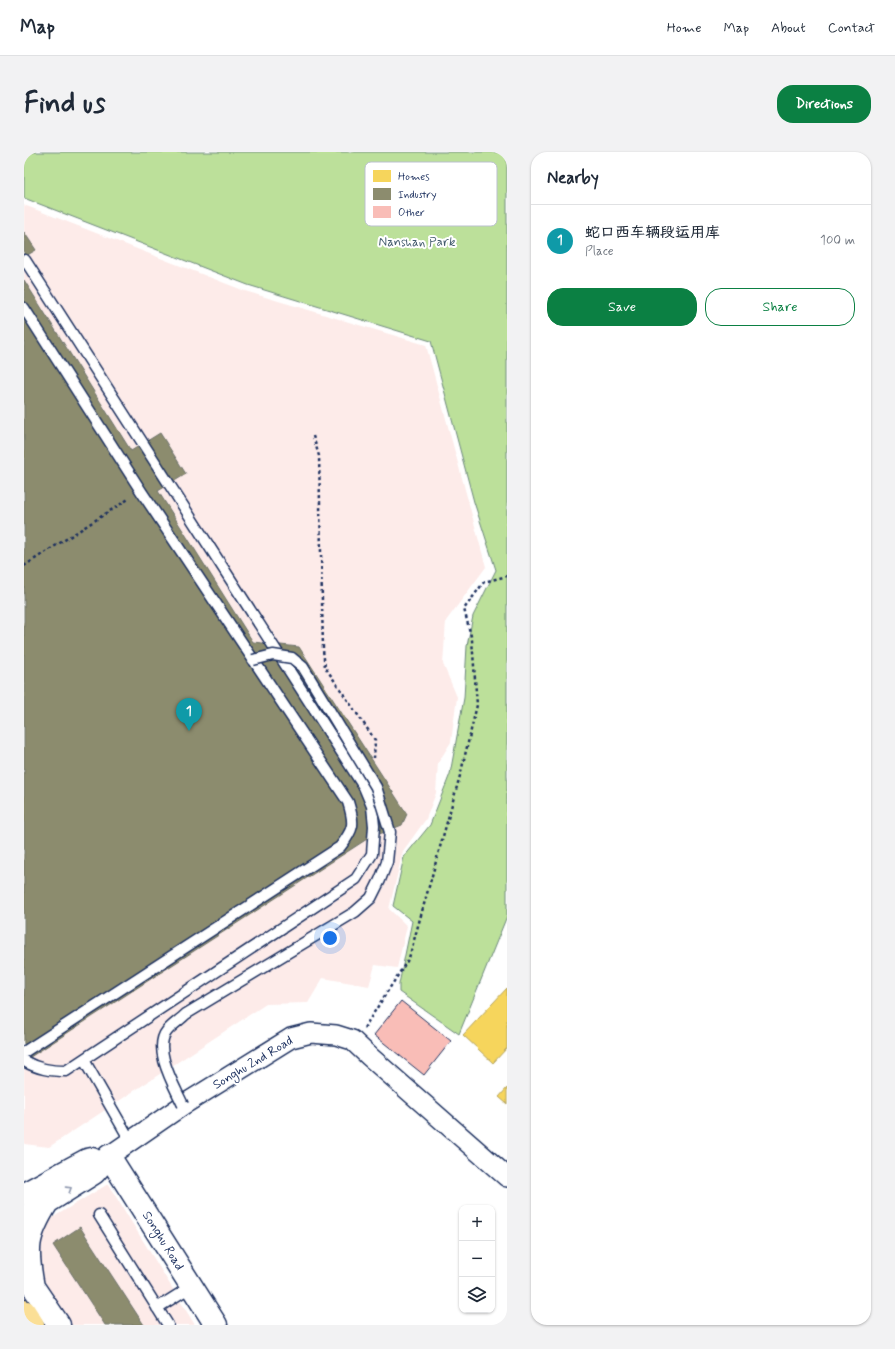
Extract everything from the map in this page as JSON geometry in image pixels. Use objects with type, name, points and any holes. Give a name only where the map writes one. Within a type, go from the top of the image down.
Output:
[{"type":"main road","points":[[24,1311],[33,1325]]},
{"type":"street","name":"Songhu 2nd Road","points":[[109,1156],[182,1105],[291,1038],[311,1033],[323,1033],[352,1040],[507,1177]]},
{"type":"street","points":[[24,1194],[87,1160],[109,1156]]},
{"type":"street","points":[[24,1217],[94,1172],[109,1156]]},
{"type":"street","name":"Songhu Road","points":[[109,1156],[216,1325]]},
{"type":"street","points":[[24,1176],[67,1172]]},
{"type":"street","points":[[47,1202],[37,1220],[28,1247],[29,1280],[59,1325]]},
{"type":"lane","points":[[24,1061],[35,1067],[50,1071],[66,1071],[356,879],[372,854],[374,826],[372,806],[364,786],[25,260]]},
{"type":"lane","points":[[24,308],[141,491],[348,802],[353,816],[351,833],[340,847],[24,1052]]},
{"type":"lane","points":[[182,1105],[163,1061],[162,1046],[166,1032],[186,1014],[356,912],[371,898],[387,862],[390,832],[376,787],[303,668],[292,658],[273,655],[253,660]]},
{"type":"lane","points":[[84,1060],[131,1142]]},
{"type":"lane","points":[[99,1215],[168,1325]]},
{"type":"lane","points":[[157,1308],[192,1286]]},
{"type":"path","points":[[313,436],[319,456],[323,650],[325,667],[375,740],[375,757],[370,766],[356,775]]},
{"type":"path","points":[[24,566],[141,491]]},
{"type":"path","points":[[352,1040],[364,1029],[409,958],[461,772],[477,705],[472,640],[464,609],[484,582],[507,576]]},
{"type":"shaded area","points":[[24,205],[245,291],[426,345],[486,567],[446,621],[443,664],[457,697],[451,742],[438,763],[436,793],[426,819],[403,851],[389,909],[407,926],[397,968],[375,965],[369,986],[323,978],[308,1003],[266,1004],[49,1147],[24,1144]]},
{"type":"shaded area","points":[[108,1184],[195,1325],[24,1325],[24,1235]]},
{"type":"green space","name":"Nanshan Park","points":[[24,152],[507,152],[507,916],[459,1034],[399,992],[399,984],[412,921],[393,906],[404,857],[430,825],[450,774],[464,698],[467,646],[473,616],[496,570],[474,502],[431,341],[248,285],[24,198]]},
{"type":"building: Homes","points":[[24,346],[93,454],[52,481],[24,437]]},
{"type":"building: Homes","points":[[152,542],[232,668],[190,695],[109,568]]},
{"type":"building: Homes","points":[[43,610],[113,717],[76,741],[33,676],[24,682],[24,622]]},
{"type":"building: Homes","points":[[259,704],[344,835],[200,927],[115,796],[157,768],[221,868],[280,830],[216,731]]},
{"type":"building: Homes","points":[[48,838],[135,971],[24,1043],[24,992],[68,964],[24,897],[24,854]]},
{"type":"building: Homes","points":[[507,988],[507,1048],[493,1063],[463,1035]]},
{"type":"building: Homes","points":[[507,1088],[507,1104],[499,1097]]},
{"type":"building: Industry","points":[[24,232],[36,250],[24,257]]},
{"type":"building: Industry","points":[[24,280],[131,451],[160,433],[186,474],[158,491],[253,642],[299,647],[407,814],[402,825],[367,839],[24,1061]]},
{"type":"building: Industry","points":[[80,1227],[144,1325],[105,1325],[53,1245]]},
{"type":"building: Other","points":[[401,1001],[451,1041],[424,1075],[374,1035]]},
{"type":"place","name":"蛇口西车辆段运用库","points":[[189,731]]}]
